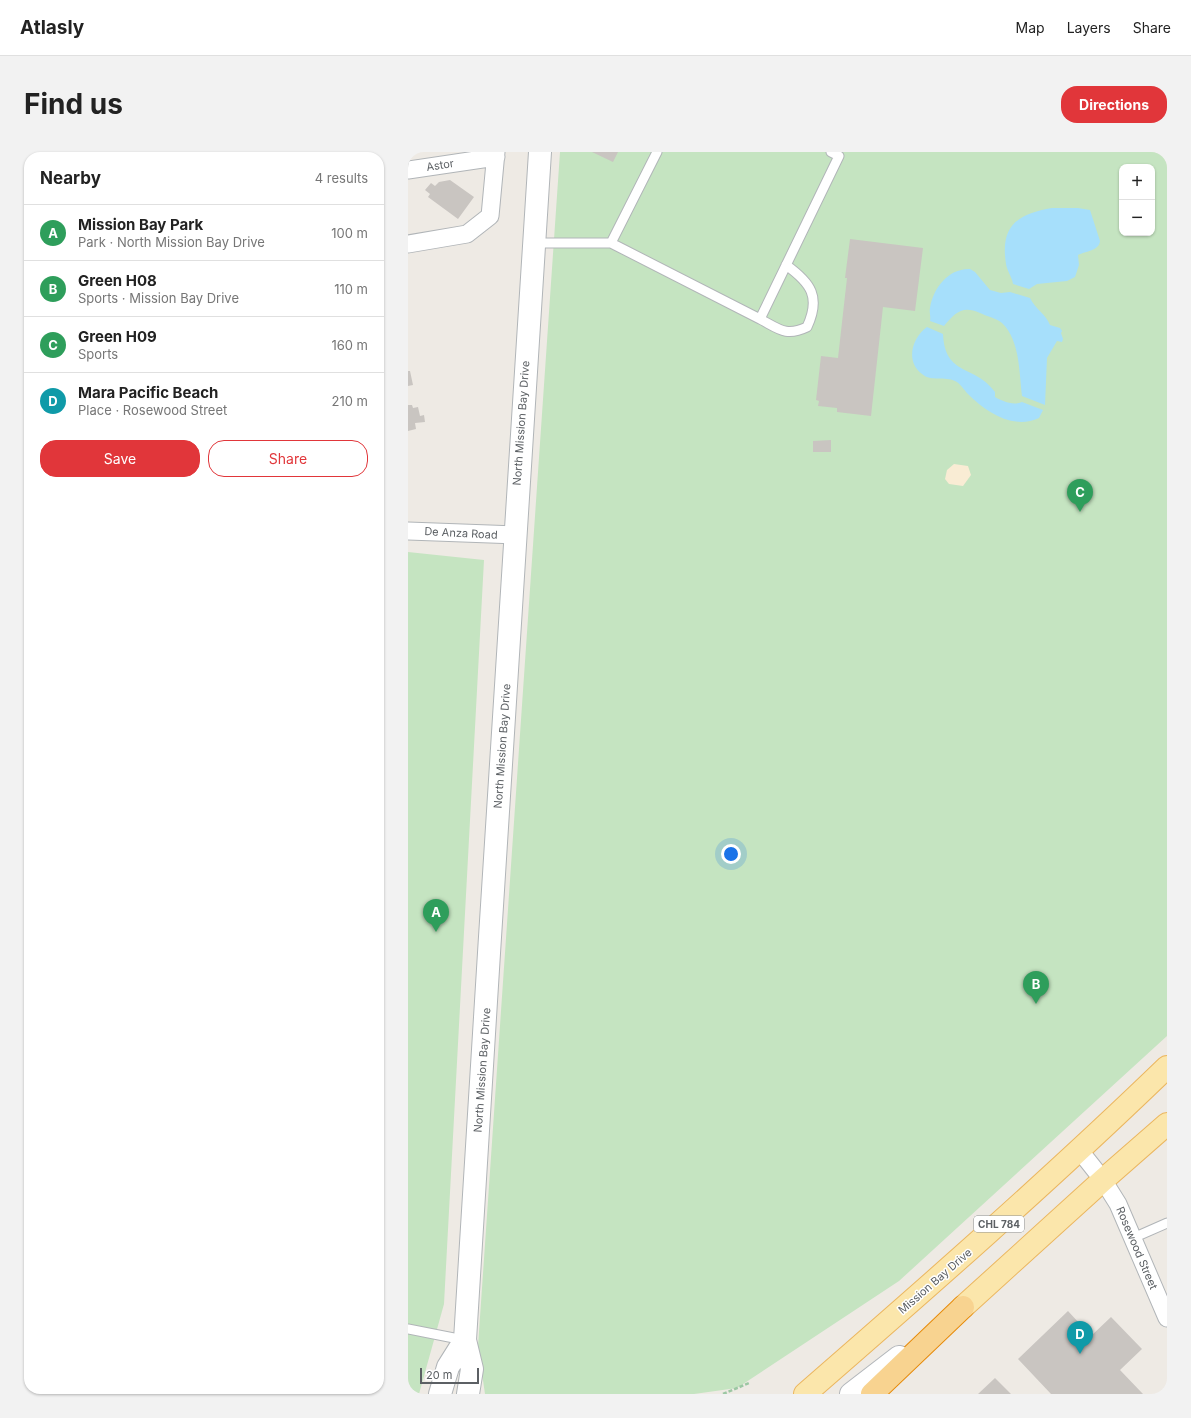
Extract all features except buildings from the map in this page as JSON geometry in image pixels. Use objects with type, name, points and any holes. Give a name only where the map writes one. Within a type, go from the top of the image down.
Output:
[{"type":"highway","points":[[872,1394],[963,1307]]},
{"type":"main road","name":"Mission Bay Drive","points":[[805,1394],[1080,1151],[1167,1067]]},
{"type":"main road","name":"CHL 784","points":[[963,1307],[1167,1124]]},
{"type":"street","name":"North Mission Bay Drive","points":[[468,1394],[472,1369],[465,1340],[510,635],[514,535],[540,152]]},
{"type":"street","name":"Astor","points":[[408,170],[496,154]]},
{"type":"street","points":[[408,244],[468,234],[490,216],[496,154]]},
{"type":"street","name":"De Anza Road","points":[[408,530],[514,535]]},
{"type":"street","name":"Rosewood Street","points":[[1080,1151],[1103,1180],[1118,1204],[1164,1300],[1167,1318]]},
{"type":"street","name":"CHL 784","points":[[851,1394],[963,1307]]},
{"type":"street","name":"North Mission Bay Drive","points":[[440,1394],[448,1367],[465,1340]]},
{"type":"lane","points":[[611,243],[657,152]]},
{"type":"lane","points":[[760,319],[837,153]]},
{"type":"lane","points":[[534,243],[611,243],[783,331],[796,332],[807,327],[814,309],[814,297],[800,275],[786,265]]},
{"type":"lane","points":[[1133,1238],[1167,1223]]},
{"type":"lane","points":[[408,1329],[465,1340]]},
{"type":"path","points":[[723,1394],[749,1383]]},
{"type":"green space","points":[[560,152],[1167,152],[1167,1036],[899,1281],[737,1388],[694,1394],[485,1394],[478,1346]]},
{"type":"green space","points":[[408,552],[484,560],[444,1304],[419,1394],[408,1394]]},
{"type":"sand","points":[[954,464],[968,466],[971,475],[963,486],[949,484],[945,479],[947,470]]},
{"type":"water","points":[[1052,208],[1078,208],[1090,210],[1100,241],[1099,244],[1095,249],[1078,255],[1079,265],[1075,277],[1067,281],[1037,284],[1029,289],[1013,284],[1007,267],[1005,251],[1009,231],[1020,218]]},
{"type":"water","points":[[970,269],[975,272],[990,290],[1001,293],[1010,292],[1030,298],[1050,325],[1060,328],[1062,331],[1062,342],[1057,341],[1047,358],[1045,405],[1022,396],[1018,357],[1012,338],[1002,323],[991,317],[968,310],[955,314],[944,326],[930,321],[932,301],[938,287],[955,272]]},
{"type":"water","points":[[927,327],[943,334],[945,348],[949,357],[962,369],[979,377],[987,383],[995,392],[995,397],[1011,403],[1022,402],[1043,410],[1039,418],[1019,422],[1000,417],[975,401],[957,382],[947,379],[930,378],[922,374],[914,363],[912,350],[914,343]]},
{"type":"place","name":"Green H09","points":[[1080,512]]},
{"type":"place","name":"Mission Bay Park","points":[[436,932]]},
{"type":"place","name":"Green H08","points":[[1036,1004]]},
{"type":"place","name":"Mara Pacific Beach","points":[[1080,1354]]}]
